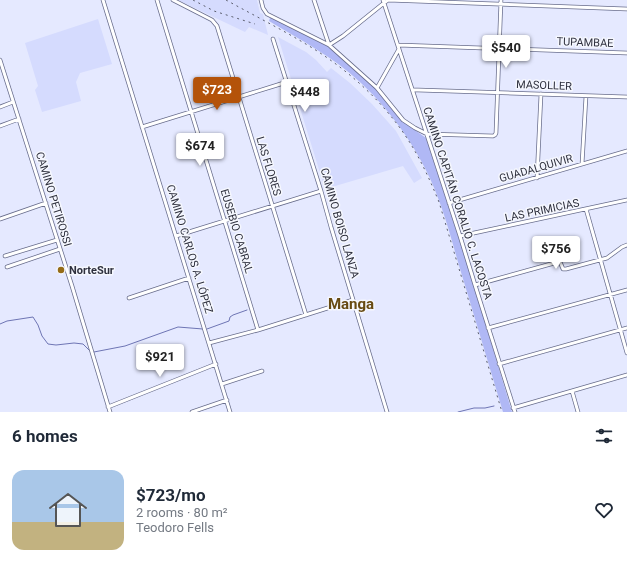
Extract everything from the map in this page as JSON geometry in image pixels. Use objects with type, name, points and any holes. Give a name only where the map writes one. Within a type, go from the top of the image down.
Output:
[{"type":"street","name":"CAMINO CARLOS A. LÓPEZ","points":[[104,0],[230,412]]},
{"type":"street","name":"EUSEBIO CABRAL","points":[[157,0],[258,330]]},
{"type":"street","name":"LAS FLORES","points":[[173,0],[212,20],[217,26],[306,315]]},
{"type":"street","points":[[260,0],[265,12],[270,16],[328,45],[377,88],[403,120],[410,125],[427,134],[493,136],[495,135],[498,93],[501,0]]},
{"type":"street","points":[[314,0],[328,45]]},
{"type":"street","points":[[328,45],[343,36],[384,1],[388,0],[627,9]]},
{"type":"street","name":"CAMINO CAPITÁN CORALIO C. LACOSTA","points":[[384,1],[460,236],[514,412]]},
{"type":"street","name":"CAMINO BOISO LANZA","points":[[273,39],[321,191],[387,412]]},
{"type":"street","points":[[377,88],[399,47]]},
{"type":"street","name":"TUPAMBAE","points":[[399,47],[499,48],[627,53]]},
{"type":"street","name":"CAMINO PETIROSSI","points":[[0,60],[72,286],[110,412]]},
{"type":"street","points":[[142,127],[287,82]]},
{"type":"street","name":"MASOLLER","points":[[413,90],[627,98]]},
{"type":"street","points":[[538,178],[541,94]]},
{"type":"street","points":[[582,164],[586,96]]},
{"type":"street","points":[[0,107],[13,102]]},
{"type":"street","points":[[0,126],[19,119]]},
{"type":"street","name":"GUADALQUIVIR","points":[[449,203],[627,151]]},
{"type":"street","points":[[176,236],[321,191]]},
{"type":"street","name":"LAS PRIMICIAS","points":[[460,236],[627,200]]},
{"type":"street","points":[[0,219],[46,203]]},
{"type":"street","points":[[586,209],[627,352]]},
{"type":"street","points":[[5,256],[57,240]]},
{"type":"street","points":[[474,285],[558,262],[560,262],[565,269],[601,260],[627,245]]},
{"type":"street","points":[[7,267],[60,249]]},
{"type":"street","points":[[129,298],[189,278]]},
{"type":"street","points":[[488,328],[627,290]]},
{"type":"street","points":[[209,343],[258,330],[353,300]]},
{"type":"street","points":[[500,364],[627,328]]},
{"type":"street","points":[[108,407],[216,364]]},
{"type":"street","points":[[222,384],[262,371]]},
{"type":"street","points":[[513,408],[627,375]]},
{"type":"street","points":[[572,391],[578,412]]},
{"type":"street","points":[[192,412],[226,400]]},
{"type":"shaded area","points":[[178,0],[257,0],[260,13],[263,14],[268,35],[249,27],[245,32]]},
{"type":"shaded area","points":[[270,18],[327,46],[374,87],[405,123],[426,138],[471,276],[512,412],[503,412],[441,206],[427,172],[418,155],[398,124],[361,83],[340,65],[269,21]]},
{"type":"shaded area","points":[[98,19],[112,64],[80,73],[76,82],[81,101],[42,112],[35,90],[38,86],[25,43]]},
{"type":"shaded area","points":[[278,37],[306,52],[327,72],[331,68],[350,83],[372,104],[396,131],[422,178],[414,183],[403,166],[325,189]]},
{"type":"waterway","points":[[207,329],[229,321],[230,317],[233,315],[247,310]]},
{"type":"waterway","points":[[0,324],[7,321],[33,317],[42,336],[48,344],[83,344],[90,351]]},
{"type":"waterway","points":[[94,352],[125,346],[178,327],[203,329]]},
{"type":"waterway","points":[[458,412],[474,408],[494,406]]},
{"type":"railway","points":[[193,0],[214,11],[255,24]]},
{"type":"railway","points":[[226,0],[303,42],[329,59],[358,82],[396,122],[416,153],[439,202],[502,412]]},
{"type":"place","name":"NorteSur","points":[[61,270]]},
{"type":"district","name":"Manga","points":[[351,304]]}]
